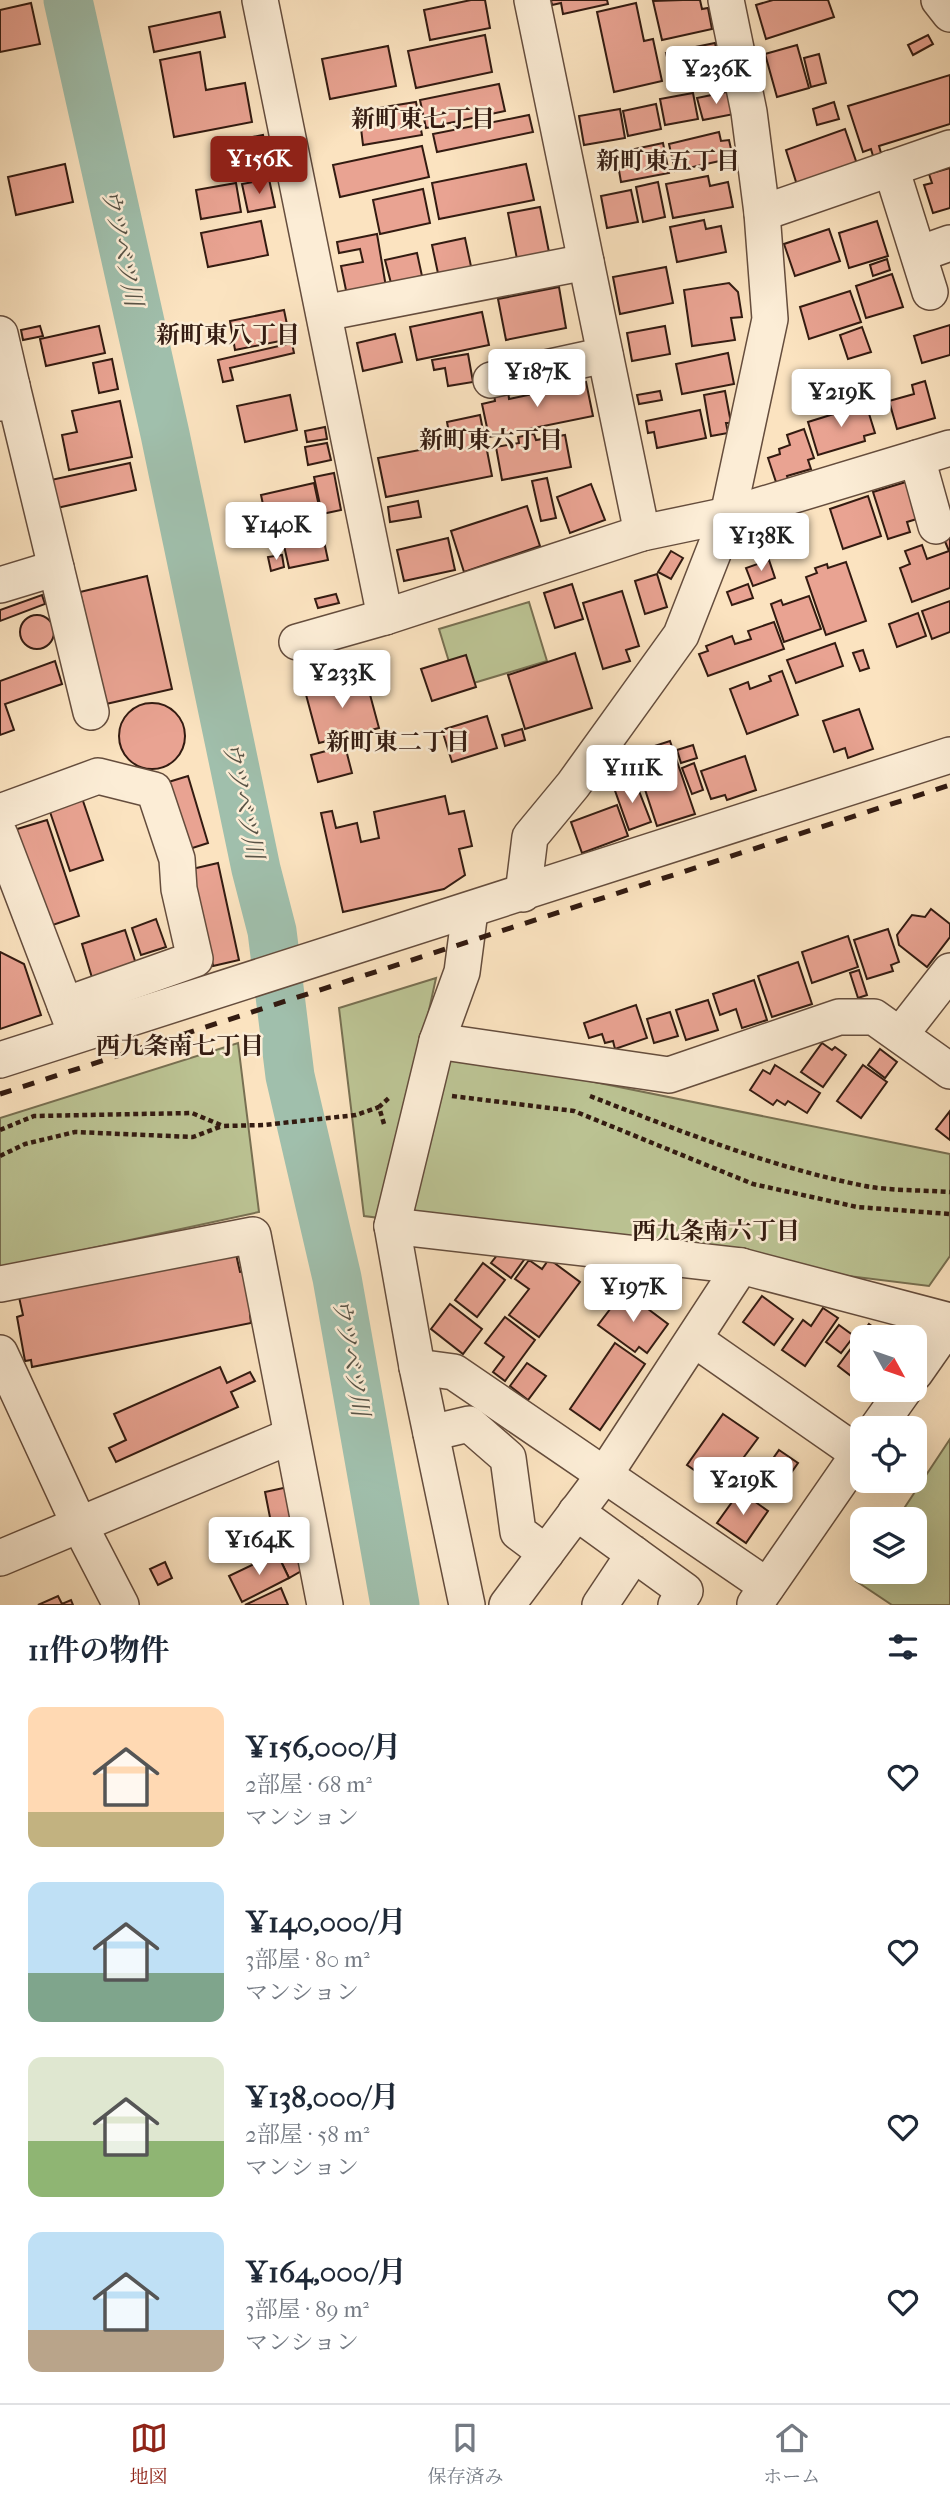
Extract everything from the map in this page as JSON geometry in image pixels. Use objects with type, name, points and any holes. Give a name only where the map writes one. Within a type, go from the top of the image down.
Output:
[{"type":"street","points":[[260,0],[385,617]]},
{"type":"street","points":[[532,0],[642,533]]},
{"type":"street","points":[[523,894],[530,837],[573,785],[681,635],[728,515],[770,319],[762,213],[749,112],[726,0]]},
{"type":"street","points":[[939,0],[950,14]]},
{"type":"street","points":[[762,213],[950,148]]},
{"type":"street","points":[[891,168],[934,249],[930,292]]},
{"type":"street","points":[[324,313],[586,262]]},
{"type":"street","points":[[0,334],[6,394],[56,568],[92,712]]},
{"type":"street","points":[[491,380],[605,355]]},
{"type":"street","points":[[297,642],[385,617],[642,533],[728,515],[950,448]]},
{"type":"street","points":[[917,458],[936,526]]},
{"type":"street","points":[[0,585],[56,568]]},
{"type":"street","points":[[71,1020],[254,979],[950,755]]},
{"type":"street","points":[[0,812],[98,776],[154,790],[177,859],[180,889],[195,959],[71,1020],[0,1060]]},
{"type":"street","points":[[0,835],[71,1020]]},
{"type":"street","points":[[467,1605],[417,1367],[392,1226],[437,1041],[462,972],[470,911]]},
{"type":"street","points":[[900,1035],[950,971]]},
{"type":"street","points":[[437,1041],[669,1075],[839,1017],[874,1017],[950,1071]]},
{"type":"street","points":[[392,1226],[741,1266],[950,1322],[928,1354]]},
{"type":"street","points":[[0,1284],[253,1235],[325,1605]]},
{"type":"street","points":[[507,1605],[605,1474],[741,1266]]},
{"type":"street","points":[[694,1339],[850,1433]]},
{"type":"street","points":[[0,1353],[79,1524],[121,1605]]},
{"type":"street","points":[[417,1367],[454,1372],[605,1474],[761,1595],[850,1466]]},
{"type":"street","points":[[431,1433],[469,1424],[508,1458],[518,1532],[546,1553]]},
{"type":"street","points":[[0,1558],[291,1436]]},
{"type":"street","points":[[576,1512],[685,1591],[676,1605]]},
{"type":"street","points":[[600,1605],[634,1555]]},
{"type":"path","points":[[444,1095],[574,1111],[753,1185],[857,1207],[950,1214]]},
{"type":"path","points":[[589,1096],[691,1136],[783,1166],[868,1186],[950,1192]]},
{"type":"path","points":[[0,1156],[25,1144],[75,1132],[193,1137],[223,1126],[264,1125],[356,1115],[379,1107]]},
{"type":"path","points":[[0,1130],[34,1116],[98,1114],[192,1113],[223,1126]]},
{"type":"green space","points":[[529,602],[547,661],[457,688],[439,629]]},
{"type":"green space","points":[[436,978],[421,1047],[950,1154],[950,1256],[929,1286],[364,1216],[339,1008]]},
{"type":"green space","points":[[238,1043],[259,1212],[0,1268],[0,1118]]},
{"type":"green space","points":[[950,1439],[950,1605],[892,1605],[860,1584],[927,1584],[927,1507],[905,1507],[914,1493],[927,1493],[927,1474]]},
{"type":"building","points":[[471,0],[485,0],[490,28],[430,40],[424,10]]},
{"type":"building","points":[[551,0],[607,0],[608,4],[563,14],[561,3],[552,5]]},
{"type":"building","points":[[700,0],[702,9],[708,8],[712,29],[662,40],[653,1]]},
{"type":"building","points":[[773,0],[828,0],[834,17],[766,39],[756,5]]},
{"type":"building","points":[[31,3],[40,44],[0,52],[0,10]]},
{"type":"building","points":[[636,3],[644,41],[653,39],[662,81],[614,92],[597,12]]},
{"type":"building","points":[[220,12],[225,37],[154,52],[149,27]]},
{"type":"building","points":[[485,35],[492,72],[416,88],[408,51]]},
{"type":"building","points":[[928,35],[933,44],[913,55],[908,45]]},
{"type":"building","points":[[715,43],[721,72],[673,82],[666,53]]},
{"type":"building","points":[[797,45],[809,88],[777,97],[765,54]]},
{"type":"building","points":[[388,46],[396,86],[330,99],[322,59]]},
{"type":"building","points":[[200,52],[206,90],[245,83],[252,122],[174,137],[160,60]]},
{"type":"building","points":[[819,54],[826,83],[811,87],[804,58]]},
{"type":"building","points":[[950,75],[950,124],[879,146],[883,160],[875,163],[871,149],[863,152],[848,106]]},
{"type":"building","points":[[499,84],[505,111],[426,128],[420,100]]},
{"type":"building","points":[[731,91],[734,114],[703,120],[697,98]]},
{"type":"building","points":[[693,93],[698,119],[665,125],[660,99]]},
{"type":"building","points":[[416,102],[422,135],[363,145],[359,111]]},
{"type":"building","points":[[834,102],[839,119],[817,125],[813,109]]},
{"type":"building","points":[[656,104],[661,129],[628,136],[623,111]]},
{"type":"building","points":[[620,109],[625,138],[584,145],[579,116]]},
{"type":"building","points":[[529,115],[533,132],[437,152],[433,134]]},
{"type":"building","points":[[845,129],[857,164],[797,185],[786,150]]},
{"type":"building","points":[[719,132],[721,141],[729,140],[733,158],[675,171],[669,144]]},
{"type":"building","points":[[263,135],[269,164],[223,173],[217,144]]},
{"type":"building","points":[[663,143],[669,173],[621,182],[616,153]]},
{"type":"building","points":[[422,146],[429,177],[340,197],[333,165]]},
{"type":"building","points":[[65,164],[73,202],[16,215],[8,177]]},
{"type":"building","points":[[526,164],[534,200],[439,219],[432,183]]},
{"type":"building","points":[[950,168],[950,208],[933,213],[924,185],[932,183],[929,174]]},
{"type":"building","points":[[708,176],[710,186],[728,182],[733,207],[673,218],[666,184]]},
{"type":"building","points":[[269,179],[275,207],[248,212],[242,184]]},
{"type":"building","points":[[658,182],[665,217],[643,222],[636,187]]},
{"type":"building","points":[[236,183],[241,212],[201,219],[196,190]]},
{"type":"building","points":[[423,189],[430,223],[380,234],[373,200]]},
{"type":"building","points":[[631,190],[638,222],[607,228],[601,196]]},
{"type":"building","points":[[540,207],[549,252],[517,259],[508,213]]},
{"type":"building","points":[[704,220],[706,229],[721,226],[726,252],[677,262],[670,227]]},
{"type":"building","points":[[261,221],[268,255],[208,267],[201,233]]},
{"type":"building","points":[[877,221],[888,256],[849,268],[839,233]]},
{"type":"building","points":[[829,229],[840,261],[795,276],[784,244]]},
{"type":"building","points":[[377,234],[386,287],[347,295],[341,266],[363,262],[360,249],[339,253],[337,242]]},
{"type":"building","points":[[465,238],[472,271],[439,278],[432,245]]},
{"type":"building","points":[[417,253],[422,276],[391,283],[385,260]]},
{"type":"building","points":[[887,259],[890,270],[873,276],[870,265]]},
{"type":"building","points":[[666,267],[673,303],[620,314],[613,277]]},
{"type":"building","points":[[892,274],[903,307],[866,318],[856,286]]},
{"type":"building","points":[[729,283],[738,292],[742,317],[731,318],[735,340],[692,346],[684,290]]},
{"type":"building","points":[[559,287],[566,328],[506,340],[498,299]]},
{"type":"building","points":[[850,291],[861,322],[809,339],[800,307]]},
{"type":"building","points":[[284,310],[290,339],[235,350],[230,321]]},
{"type":"building","points":[[482,312],[489,345],[417,360],[410,327]]},
{"type":"building","points":[[950,325],[950,355],[922,363],[914,336]]},
{"type":"building","points":[[40,326],[43,336],[23,340],[21,330]]},
{"type":"building","points":[[99,326],[105,353],[46,366],[40,339]]},
{"type":"building","points":[[665,326],[670,354],[632,361],[627,333]]},
{"type":"building","points":[[862,327],[871,352],[848,359],[840,335]]},
{"type":"building","points":[[395,334],[402,362],[363,371],[357,343]]},
{"type":"building","points":[[292,343],[294,353],[230,368],[233,380],[223,382],[218,360]]},
{"type":"building","points":[[728,353],[734,384],[682,394],[676,364]]},
{"type":"building","points":[[468,354],[473,382],[448,386],[445,368],[434,370],[432,360]]},
{"type":"building","points":[[112,359],[118,389],[99,393],[93,363]]},
{"type":"building","points":[[558,380],[559,388],[586,382],[593,416],[489,437],[482,404],[495,401],[494,394],[508,390],[509,399],[547,391],[546,382]]},
{"type":"building","points":[[925,381],[935,418],[897,429],[889,401],[914,394],[912,385]]},
{"type":"building","points":[[660,391],[662,400],[639,404],[637,395]]},
{"type":"building","points":[[725,391],[731,423],[726,423],[728,433],[711,436],[704,395]]},
{"type":"building","points":[[290,395],[297,430],[245,442],[237,406]]},
{"type":"building","points":[[120,401],[132,457],[69,470],[62,435],[77,432],[72,411]]},
{"type":"building","points":[[866,404],[875,433],[864,436],[865,441],[818,455],[808,422]]},
{"type":"building","points":[[700,410],[706,438],[657,448],[654,432],[648,433],[646,421]]},
{"type":"building","points":[[480,415],[492,476],[386,497],[378,458],[451,444],[447,422]]},
{"type":"building","points":[[325,427],[327,439],[307,442],[305,431]]},
{"type":"building","points":[[804,429],[814,458],[808,460],[811,469],[787,476],[789,482],[777,485],[768,458],[780,454],[779,449],[790,445],[787,435]]},
{"type":"building","points":[[534,434],[536,440],[565,435],[571,467],[502,480],[496,447],[519,443],[518,437]]},
{"type":"building","points":[[327,443],[331,460],[308,465],[305,447]]},
{"type":"building","points":[[130,463],[136,490],[57,508],[51,480]]},
{"type":"building","points":[[334,473],[341,510],[322,514],[314,477]]},
{"type":"building","points":[[547,478],[556,518],[541,521],[532,481]]},
{"type":"building","points":[[909,481],[920,518],[907,522],[910,532],[888,539],[873,492]]},
{"type":"building","points":[[314,483],[320,511],[312,513],[313,518],[268,528],[261,495]]},
{"type":"building","points":[[591,484],[605,520],[570,533],[557,497]]},
{"type":"building","points":[[868,496],[881,536],[843,549],[830,509]]},
{"type":"building","points":[[418,501],[421,517],[390,522],[388,507]]},
{"type":"building","points":[[527,506],[540,546],[464,572],[451,531]]},
{"type":"building","points":[[322,532],[328,560],[289,568],[283,541]]},
{"type":"building","points":[[950,537],[950,588],[912,602],[900,568],[910,564],[905,551],[922,545],[927,559],[949,551],[944,539]]},
{"type":"building","points":[[448,538],[455,570],[404,581],[397,550]]},
{"type":"building","points":[[671,551],[683,558],[671,579],[658,572]]},
{"type":"building","points":[[282,555],[284,567],[271,571],[268,557]]},
{"type":"building","points":[[769,560],[775,578],[753,586],[746,568]]},
{"type":"building","points":[[846,562],[866,621],[826,635],[806,577],[817,573],[815,568],[827,564],[828,568]]},
{"type":"building","points":[[657,574],[667,607],[645,614],[635,581]]},
{"type":"building","points":[[147,576],[172,689],[106,704],[80,592]]},
{"type":"building","points":[[572,584],[583,619],[555,628],[544,593]]},
{"type":"building","points":[[748,584],[753,598],[732,605],[727,592]]},
{"type":"building","points":[[622,591],[639,646],[626,650],[630,661],[603,669],[583,603]]},
{"type":"building","points":[[336,594],[339,603],[318,608],[315,599]]},
{"type":"building","points":[[42,595],[45,604],[0,621],[0,610]]},
{"type":"building","points":[[809,596],[821,629],[784,642],[771,604],[781,600],[783,605]]},
{"type":"building","points":[[950,601],[950,632],[932,639],[922,611]]},
{"type":"building","points":[[918,613],[926,636],[897,647],[889,624]]},
{"type":"building","points":[[37,615],[49,620],[54,632],[49,644],[37,649],[25,644],[20,632],[25,620]]},
{"type":"building","points":[[774,622],[784,649],[708,676],[699,654],[708,651],[706,646],[732,636],[735,644],[751,639],[748,631]]},
{"type":"building","points":[[835,643],[843,666],[796,683],[787,660]]},
{"type":"building","points":[[863,650],[869,668],[860,671],[853,653]]},
{"type":"building","points":[[575,653],[592,708],[525,729],[508,675]]},
{"type":"building","points":[[466,655],[476,687],[432,701],[421,669]]},
{"type":"building","points":[[55,661],[62,684],[5,704],[14,730],[0,735],[0,681]]},
{"type":"building","points":[[782,671],[798,715],[747,734],[730,689],[748,682],[750,689],[771,681],[769,676]]},
{"type":"building","points":[[365,676],[379,728],[319,743],[305,691]]},
{"type":"building","points":[[152,703],[165,705],[175,713],[183,723],[183,749],[175,759],[165,767],[152,769],[139,767],[129,759],[121,749],[119,736],[121,723],[129,713],[139,705]]},
{"type":"building","points":[[859,709],[873,749],[848,758],[845,748],[834,752],[823,721]]},
{"type":"building","points":[[487,716],[497,748],[452,762],[442,730]]},
{"type":"building","points":[[522,729],[525,740],[505,746],[502,735]]},
{"type":"building","points":[[670,741],[695,814],[657,826],[633,753]]},
{"type":"building","points":[[693,745],[697,758],[681,763],[677,750]]},
{"type":"building","points":[[345,746],[352,773],[318,782],[311,755]]},
{"type":"building","points":[[745,756],[756,790],[727,800],[725,795],[711,799],[701,771]]},
{"type":"building","points":[[694,763],[703,790],[692,794],[682,768]]},
{"type":"building","points":[[188,776],[208,843],[183,851],[162,784]]},
{"type":"building","points":[[626,780],[629,788],[637,786],[651,822],[629,830],[613,785]]},
{"type":"building","points":[[445,796],[449,814],[464,811],[472,846],[459,849],[465,875],[444,889],[343,912],[321,813],[332,811],[336,828],[357,823],[361,842],[379,838],[374,812]]},
{"type":"building","points":[[82,798],[103,860],[70,871],[49,809]]},
{"type":"building","points":[[617,805],[628,836],[582,853],[571,822]]},
{"type":"building","points":[[47,820],[79,916],[47,927],[14,830]]},
{"type":"building","points":[[218,863],[239,960],[213,966],[192,869]]},
{"type":"building","points":[[931,909],[950,924],[950,937],[927,967],[899,945],[897,935],[912,915],[925,917]]},
{"type":"building","points":[[156,919],[166,947],[141,955],[132,928]]},
{"type":"building","points":[[888,929],[899,962],[891,965],[893,971],[867,979],[854,940]]},
{"type":"building","points":[[125,930],[137,967],[93,981],[82,944]]},
{"type":"building","points":[[848,936],[858,967],[812,983],[802,952]]},
{"type":"building","points":[[0,952],[24,964],[41,1015],[0,1029]]},
{"type":"building","points":[[798,962],[812,1004],[772,1017],[758,976]]},
{"type":"building","points":[[859,970],[867,995],[858,998],[850,973]]},
{"type":"building","points":[[754,980],[767,1020],[742,1028],[736,1009],[720,1015],[713,994]]},
{"type":"building","points":[[708,1000],[718,1030],[686,1040],[676,1010]]},
{"type":"building","points":[[636,1005],[647,1038],[615,1049],[613,1041],[605,1043],[602,1034],[589,1038],[584,1023]]},
{"type":"building","points":[[670,1012],[678,1036],[654,1043],[647,1019]]},
{"type":"building","points":[[822,1043],[832,1050],[835,1047],[846,1055],[823,1087],[801,1072]]},
{"type":"building","points":[[880,1049],[897,1062],[885,1078],[868,1065]]},
{"type":"building","points":[[775,1065],[820,1093],[807,1113],[788,1101],[785,1105],[777,1100],[773,1105],[750,1090],[763,1070],[770,1074]]},
{"type":"building","points":[[863,1065],[887,1082],[861,1118],[837,1101]]},
{"type":"building","points":[[950,1111],[950,1140],[936,1129]]},
{"type":"building","points":[[236,1254],[240,1272],[247,1271],[256,1314],[250,1315],[251,1323],[32,1367],[31,1360],[25,1361],[17,1317],[23,1315],[19,1297]]},
{"type":"building","points":[[498,1254],[526,1257],[511,1278],[491,1263]]},
{"type":"building","points":[[549,1259],[580,1282],[539,1337],[509,1315],[529,1289],[515,1279],[529,1260],[542,1269]]},
{"type":"building","points":[[483,1263],[505,1280],[477,1317],[455,1300]]},
{"type":"building","points":[[624,1291],[668,1324],[647,1353],[639,1347],[635,1352],[598,1325]]},
{"type":"building","points":[[762,1296],[793,1319],[774,1345],[743,1322]]},
{"type":"building","points":[[450,1304],[482,1329],[463,1354],[431,1329]]},
{"type":"building","points":[[823,1308],[838,1318],[805,1366],[782,1350],[803,1320],[811,1326]]},
{"type":"building","points":[[505,1317],[535,1340],[505,1381],[493,1372],[504,1357],[485,1343]]},
{"type":"building","points":[[839,1325],[850,1333],[850,1341],[841,1353],[826,1342]]},
{"type":"building","points":[[615,1343],[645,1364],[600,1430],[570,1409]]},
{"type":"building","points":[[850,1350],[850,1375],[838,1366]]},
{"type":"building","points":[[527,1363],[546,1376],[528,1400],[510,1386]]},
{"type":"building","points":[[220,1367],[227,1383],[250,1372],[255,1381],[231,1392],[238,1407],[116,1462],[109,1448],[126,1440],[114,1414]]},
{"type":"building","points":[[723,1414],[758,1438],[744,1457],[754,1464],[731,1496],[687,1465]]},
{"type":"building","points":[[779,1450],[798,1463],[777,1493],[758,1480]]},
{"type":"building","points":[[288,1487],[303,1570],[289,1578],[277,1553],[265,1492]]},
{"type":"building","points":[[740,1491],[768,1511],[746,1543],[717,1523]]},
{"type":"building","points":[[277,1553],[289,1578],[242,1602],[229,1576]]},
{"type":"building","points":[[165,1562],[172,1578],[158,1585],[150,1569]]},
{"type":"building","points":[[281,1588],[288,1605],[245,1605]]},
{"type":"building","points":[[58,1596],[62,1604],[71,1600],[73,1605],[38,1605]]},
{"type":"waterway","name":"ウツベツ川","points":[[68,0],[165,434],[256,869],[272,931],[290,1076],[337,1278],[395,1605]]},
{"type":"railway","points":[[0,1094],[950,785]]},
{"type":"district","name":"新町東七丁目","points":[[423,119]]},
{"type":"district","name":"新町東五丁目","points":[[668,161]]},
{"type":"district","name":"新町東八丁目","points":[[228,335]]},
{"type":"district","name":"新町東六丁目","points":[[491,440]]},
{"type":"district","name":"新町東二丁目","points":[[398,742]]},
{"type":"district","name":"西九条南七丁目","points":[[180,1046]]},
{"type":"district","name":"西九条南六丁目","points":[[716,1231]]}]
